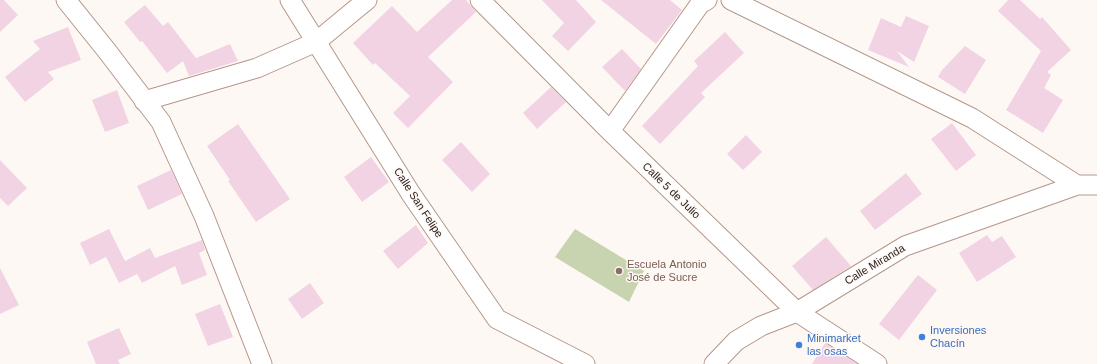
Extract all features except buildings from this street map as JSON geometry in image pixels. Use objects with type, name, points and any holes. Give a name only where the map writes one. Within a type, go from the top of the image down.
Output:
[{"type":"street","points":[[66,0],[161,122],[204,216],[262,364]]},
{"type":"street","name":"Calle San Felipe","points":[[290,0],[411,194],[497,319],[585,364]]},
{"type":"street","points":[[144,101],[257,68],[316,42],[367,0]]},
{"type":"street","name":"Calle 5 de Julio","points":[[480,0],[610,131],[797,312],[877,364]]},
{"type":"street","points":[[610,131],[700,4],[707,0]]},
{"type":"street","points":[[731,0],[972,118],[1077,185]]},
{"type":"street","name":"Calle Miranda","points":[[714,364],[736,340],[761,326],[797,312],[905,246],[1077,185],[1097,185]]},
{"type":"green space","points":[[575,229],[644,271],[629,302],[555,257]]},
{"type":"place","name":"Escuela Antonio José de Sucre","points":[[619,271]]},
{"type":"place","name":"Inversiones Chacín","points":[[922,337]]},
{"type":"place","name":"Minimarket las osas","points":[[799,345]]}]
